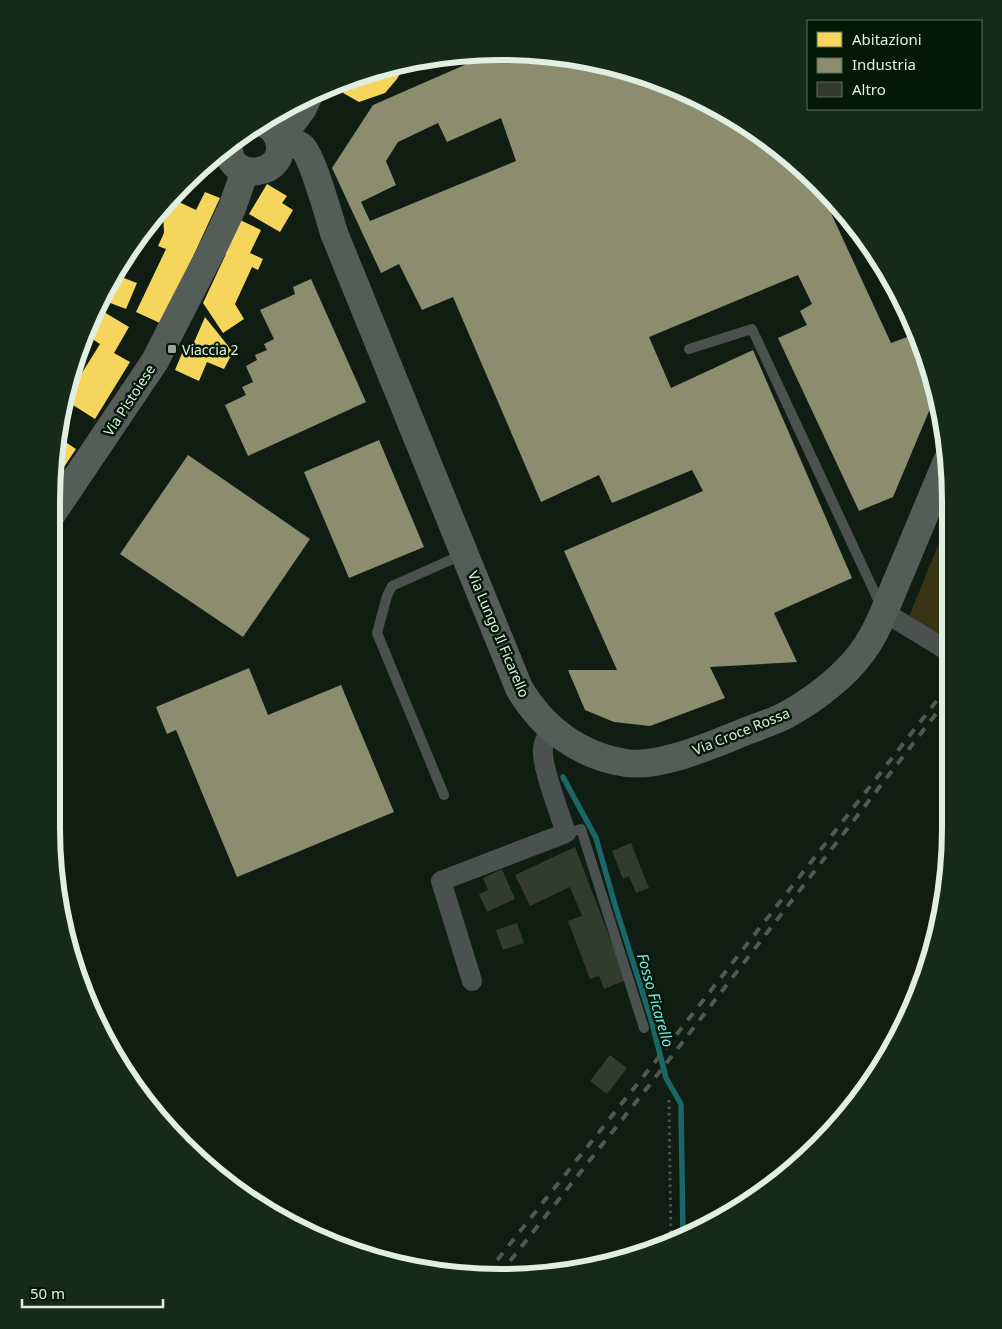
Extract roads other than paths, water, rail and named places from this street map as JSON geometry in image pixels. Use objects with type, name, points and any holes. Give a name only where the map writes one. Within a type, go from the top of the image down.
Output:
[{"type":"street","points":[[272,133],[305,106]]},
{"type":"street","name":"Via Pistoiese","points":[[232,154],[257,173],[266,170],[272,133]]},
{"type":"street","name":"Via Lungo Il Ficarello","points":[[272,133],[302,147],[317,181],[342,251],[519,688],[530,706],[550,727]]},
{"type":"street","name":"Via Pistoiese","points":[[60,502],[155,360],[220,233],[232,208],[232,154]]},
{"type":"street","name":"Via Croce Rossa","points":[[550,727],[572,744],[596,756],[628,763],[660,761],[705,748],[787,714],[819,693],[843,673],[863,651],[884,612],[941,475]]},
{"type":"street","points":[[884,612],[942,647]]},
{"type":"street","points":[[472,982],[441,881],[566,833],[543,756],[543,748],[550,727]]},
{"type":"lane","points":[[689,349],[752,329],[884,612]]},
{"type":"lane","points":[[444,795],[377,633],[387,596],[392,586],[465,554]]},
{"type":"lane","points":[[566,833],[581,829],[644,1028]]},
{"type":"waterway","name":"Fosso Ficarello","points":[[563,777],[596,838],[651,1019],[666,1078],[681,1104],[683,1230]]},
{"type":"railway","points":[[490,1269],[666,1048],[942,694]]},
{"type":"railway","points":[[504,1269],[651,1083],[942,706]]},
{"type":"place","name":"Viaccia 2","points":[[172,349]]}]
